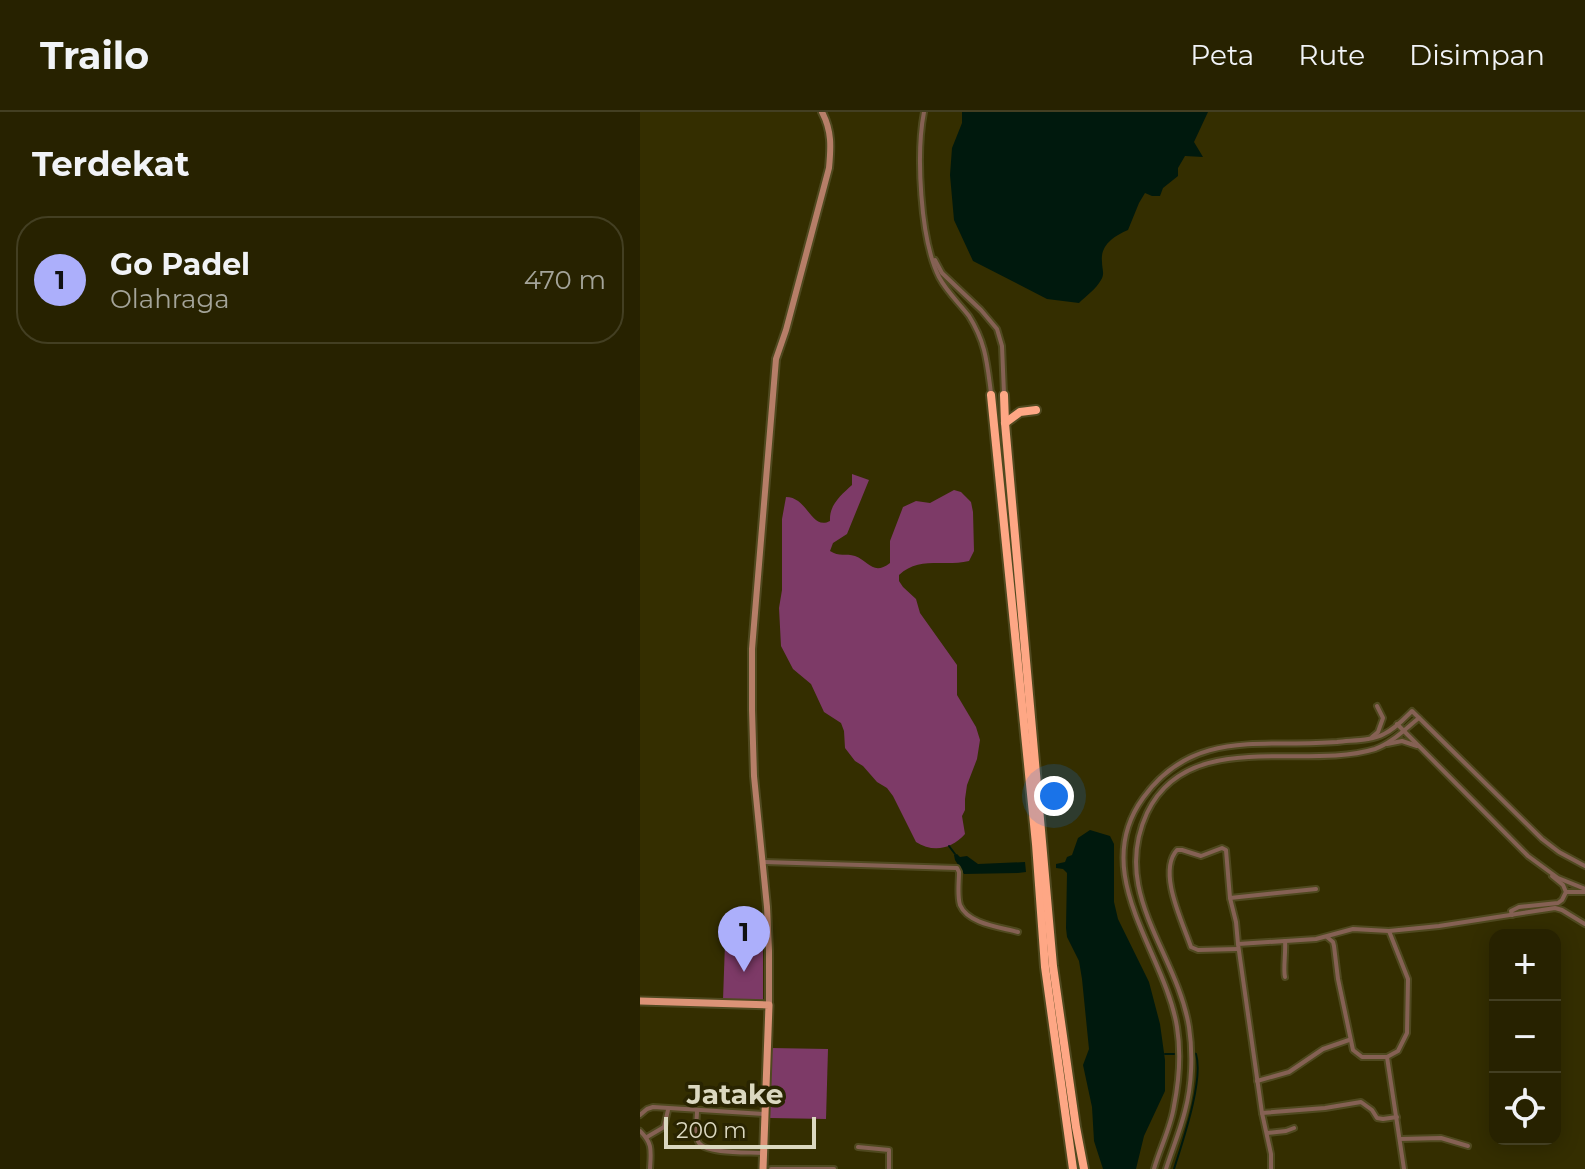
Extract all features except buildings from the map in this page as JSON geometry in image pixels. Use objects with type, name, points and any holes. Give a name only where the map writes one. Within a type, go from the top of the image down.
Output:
[{"type":"highway","points":[[991,395],[1045,967],[1073,1169]]},
{"type":"highway","points":[[1004,395],[1053,966],[1084,1169]]},
{"type":"highway","points":[[1005,423],[1020,412],[1036,410]]},
{"type":"main road","points":[[763,1169],[769,951],[754,776],[752,649],[776,359],[829,168],[832,146],[823,113]]},
{"type":"main road","points":[[640,1001],[769,1005]]},
{"type":"street","points":[[924,112],[920,153],[927,239],[939,277],[968,315],[985,349],[991,395]]},
{"type":"street","points":[[927,239],[942,273],[997,329],[1002,346],[1004,395]]},
{"type":"street","points":[[1370,738],[1382,725],[1383,718],[1377,706]]},
{"type":"street","points":[[1154,1169],[1174,1108],[1179,1069],[1177,1027],[1167,992],[1136,918],[1123,864],[1130,824],[1140,802],[1171,768],[1213,748],[1324,743],[1382,736],[1412,711],[1542,839],[1585,866]]},
{"type":"street","points":[[1386,744],[1419,718]]},
{"type":"street","points":[[1397,724],[1528,856],[1558,878],[1585,890]]},
{"type":"street","points":[[1166,1169],[1186,1110],[1191,1063],[1189,1025],[1178,988],[1147,915],[1135,864],[1140,829],[1150,808],[1177,778],[1215,760],[1351,753],[1402,741],[1423,749]]},
{"type":"street","points":[[1271,1169],[1271,1154],[1257,1081],[1238,946],[1236,922],[1230,898],[1225,849],[1201,856],[1182,850],[1174,853],[1169,872],[1171,887],[1191,947],[1198,950],[1238,946],[1323,937],[1353,929],[1389,931],[1439,926],[1558,909],[1585,924]]},
{"type":"street","points":[[763,862],[957,868],[961,906],[966,914],[974,920],[1018,932]]},
{"type":"street","points":[[1512,915],[1511,911],[1519,907],[1562,900],[1566,892],[1563,885],[1547,870]]},
{"type":"street","points":[[1230,898],[1316,889]]},
{"type":"street","points":[[1566,892],[1585,890]]},
{"type":"street","points":[[1130,895],[1141,893]]},
{"type":"street","points":[[1323,937],[1330,939],[1334,946],[1353,1050],[1362,1057],[1387,1057],[1398,1051],[1407,1033],[1408,979],[1389,931]]},
{"type":"street","points":[[1285,941],[1285,977]]},
{"type":"street","points":[[1257,1081],[1289,1072],[1323,1049],[1349,1040]]},
{"type":"street","points":[[1387,1057],[1404,1169]]},
{"type":"street","points":[[1262,1113],[1361,1102],[1377,1118],[1397,1117]]},
{"type":"street","points":[[640,1115],[653,1107],[765,1114]]},
{"type":"street","points":[[647,1137],[664,1127],[668,1109]]},
{"type":"street","points":[[697,1111],[697,1136],[702,1146],[718,1151],[763,1153]]},
{"type":"street","points":[[1267,1133],[1294,1128]]},
{"type":"street","points":[[640,1131],[647,1137],[652,1149],[650,1169]]},
{"type":"street","points":[[1400,1139],[1441,1138],[1468,1146]]},
{"type":"street","points":[[858,1147],[889,1150],[889,1169]]},
{"type":"street","points":[[771,1169],[834,1169]]},
{"type":"shaded area","points":[[962,112],[1208,112],[1194,142],[1203,157],[1185,156],[1178,168],[1178,176],[1163,188],[1160,196],[1145,193],[1128,230],[1113,238],[1103,251],[1101,280],[1079,303],[1047,299],[973,261],[954,220],[950,175],[952,148],[962,123]]},
{"type":"shaded area","points":[[852,474],[869,480],[847,534],[833,543],[830,551],[855,556],[875,568],[890,563],[890,541],[903,507],[916,501],[930,503],[954,490],[961,492],[971,502],[974,551],[969,561],[924,564],[899,575],[899,581],[916,599],[920,613],[957,665],[957,695],[980,740],[962,816],[965,834],[942,848],[929,848],[916,842],[893,796],[845,748],[841,723],[824,712],[811,684],[793,669],[781,646],[779,608],[782,519],[786,497],[799,502],[818,521],[830,521],[834,505],[852,485]]},
{"type":"shaded area","points":[[1090,830],[1110,836],[1114,844],[1114,902],[1118,919],[1149,982],[1165,1060],[1165,1091],[1144,1136],[1136,1169],[1103,1169],[1094,1141],[1092,1107],[1083,1065],[1089,1049],[1082,979],[1079,961],[1067,937],[1067,873],[1056,868],[1056,864],[1065,862],[1072,855],[1078,838]]},
{"type":"shaded area","points":[[954,855],[967,856],[978,864],[1025,862],[1026,872],[964,874],[955,860]]},
{"type":"shaded area","points":[[738,932],[763,933],[763,1001],[723,1000],[725,943],[738,936]]},
{"type":"shaded area","points":[[771,1048],[828,1049],[826,1119],[770,1118]]},
{"type":"waterway","points":[[949,846],[955,854]]},
{"type":"waterway","points":[[1174,1169],[1195,1095],[1198,1065],[1193,1053]]},
{"type":"waterway","points":[[1165,1054],[1174,1054]]},
{"type":"place","name":"Go Padel","points":[[744,972]]},
{"type":"district","name":"Jatake","points":[[735,1094]]}]
